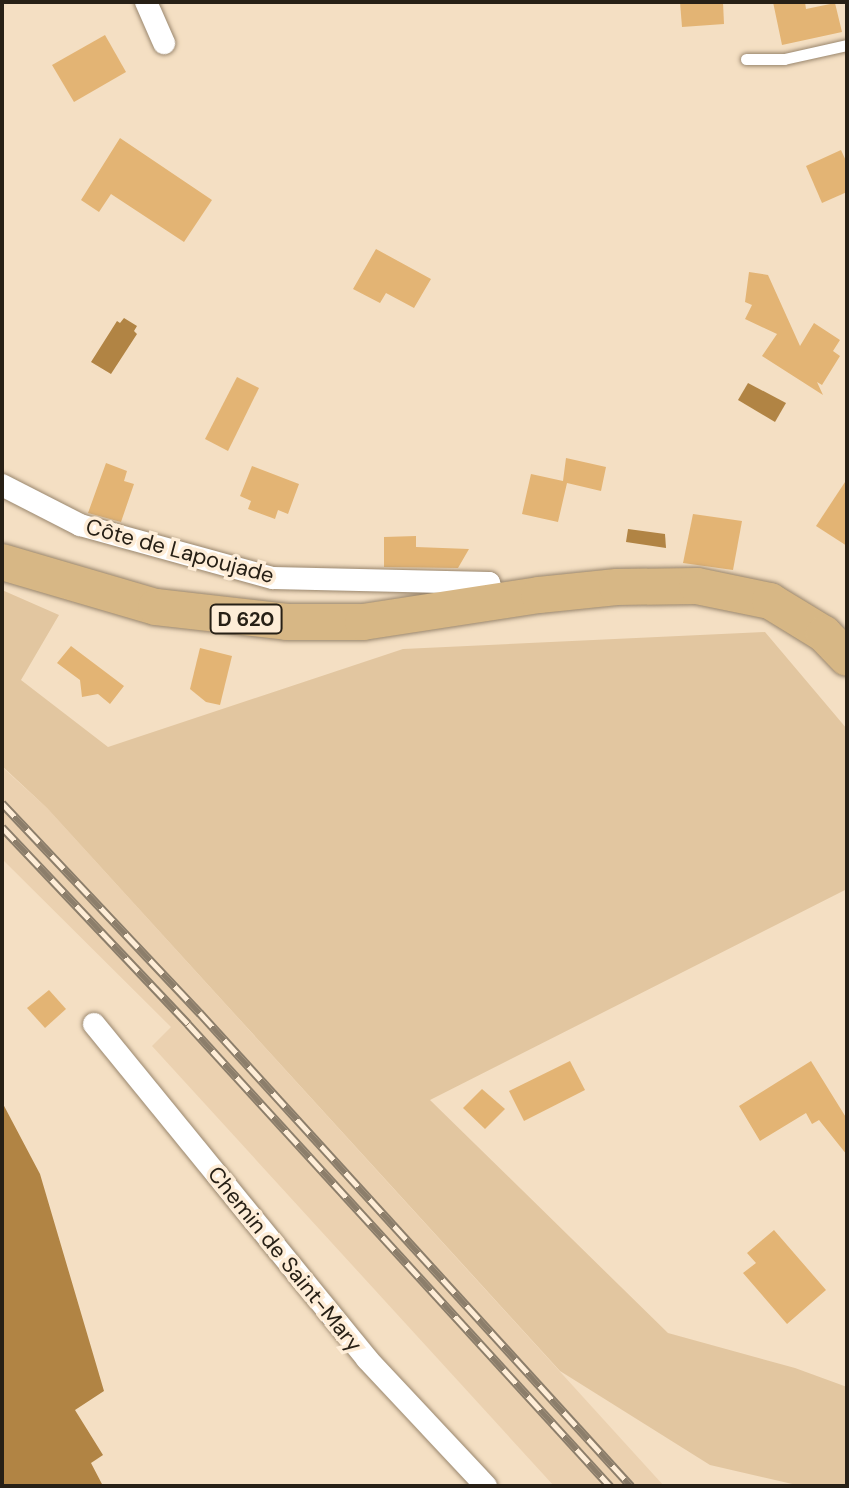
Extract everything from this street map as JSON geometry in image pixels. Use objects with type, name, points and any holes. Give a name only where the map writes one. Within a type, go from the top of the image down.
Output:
[{"type":"main road","name":"D 620","points":[[2,562],[156,607],[232,618],[363,622],[617,587],[697,586],[770,601],[824,634],[847,658]]},
{"type":"street","points":[[146,2],[164,43]]},
{"type":"street","name":"Côte de Lapoujade","points":[[2,485],[80,525],[273,578],[489,583],[496,603]]},
{"type":"street","name":"Chemin de Saint-Mary","points":[[94,1024],[367,1359],[486,1486]]},
{"type":"lane","points":[[746,59],[784,59],[847,45]]},
{"type":"shaded area","points":[[124,318],[137,326],[134,331],[137,334],[111,374],[91,362],[117,321],[120,323]]},
{"type":"shaded area","points":[[748,383],[786,403],[775,422],[738,400]]},
{"type":"shaded area","points":[[628,529],[665,534],[666,548],[626,542]]},
{"type":"shaded area","points":[[2,590],[59,615],[21,680],[108,747],[403,649],[765,632],[847,729],[847,889],[430,1100],[668,1333],[795,1368],[847,1387],[847,1486],[801,1486],[710,1465],[560,1371],[47,808],[2,766]]},
{"type":"shaded area","points":[[2,767],[47,808],[664,1486],[554,1486],[152,1046],[171,1027],[2,859]]},
{"type":"shaded area","points":[[2,1102],[40,1174],[104,1391],[75,1410],[103,1455],[91,1463],[103,1486],[2,1486]]},
{"type":"building","points":[[680,2],[723,2],[724,24],[682,27]]},
{"type":"building","points":[[773,2],[805,2],[806,9],[835,3],[842,32],[782,45]]},
{"type":"building","points":[[105,35],[126,72],[74,102],[52,65]]},
{"type":"building","points":[[120,138],[212,200],[184,242],[111,194],[99,212],[81,200]]},
{"type":"building","points":[[841,150],[847,163],[847,192],[822,203],[806,166]]},
{"type":"building","points":[[376,249],[431,279],[414,308],[386,293],[380,303],[353,289]]},
{"type":"building","points":[[749,272],[768,275],[800,346],[814,323],[840,340],[833,351],[840,356],[822,385],[817,382],[823,395],[762,356],[777,334],[745,319],[752,305],[745,302]]},
{"type":"building","points":[[237,377],[259,388],[228,451],[205,439]]},
{"type":"building","points":[[566,458],[606,467],[601,491],[567,483],[558,522],[522,514],[531,474],[563,481]]},
{"type":"building","points":[[106,463],[127,471],[124,481],[134,484],[121,522],[88,513]]},
{"type":"building","points":[[252,466],[299,484],[288,514],[278,510],[275,519],[248,509],[251,501],[240,496]]},
{"type":"building","points":[[847,479],[847,546],[816,526]]},
{"type":"building","points":[[693,514],[742,521],[733,570],[683,563]]},
{"type":"building","points":[[416,536],[416,547],[469,549],[458,568],[384,567],[384,537]]},
{"type":"building","points":[[71,646],[124,686],[110,704],[98,694],[82,697],[80,680],[57,663]]},
{"type":"building","points":[[200,648],[232,656],[220,705],[206,702],[190,689]]},
{"type":"building","points":[[49,990],[66,1009],[45,1028],[27,1008]]},
{"type":"building","points":[[570,1061],[585,1090],[524,1121],[509,1091]]},
{"type":"building","points":[[811,1061],[847,1119],[847,1155],[819,1120],[812,1124],[806,1113],[760,1141],[739,1106]]},
{"type":"building","points":[[482,1089],[505,1109],[485,1129],[463,1108]]},
{"type":"building","points":[[774,1230],[826,1290],[787,1324],[743,1273],[756,1263],[747,1253]]},
{"type":"railway","points":[[2,803],[200,1013],[631,1486]]},
{"type":"railway","points":[[2,827],[188,1024],[610,1486]]}]
